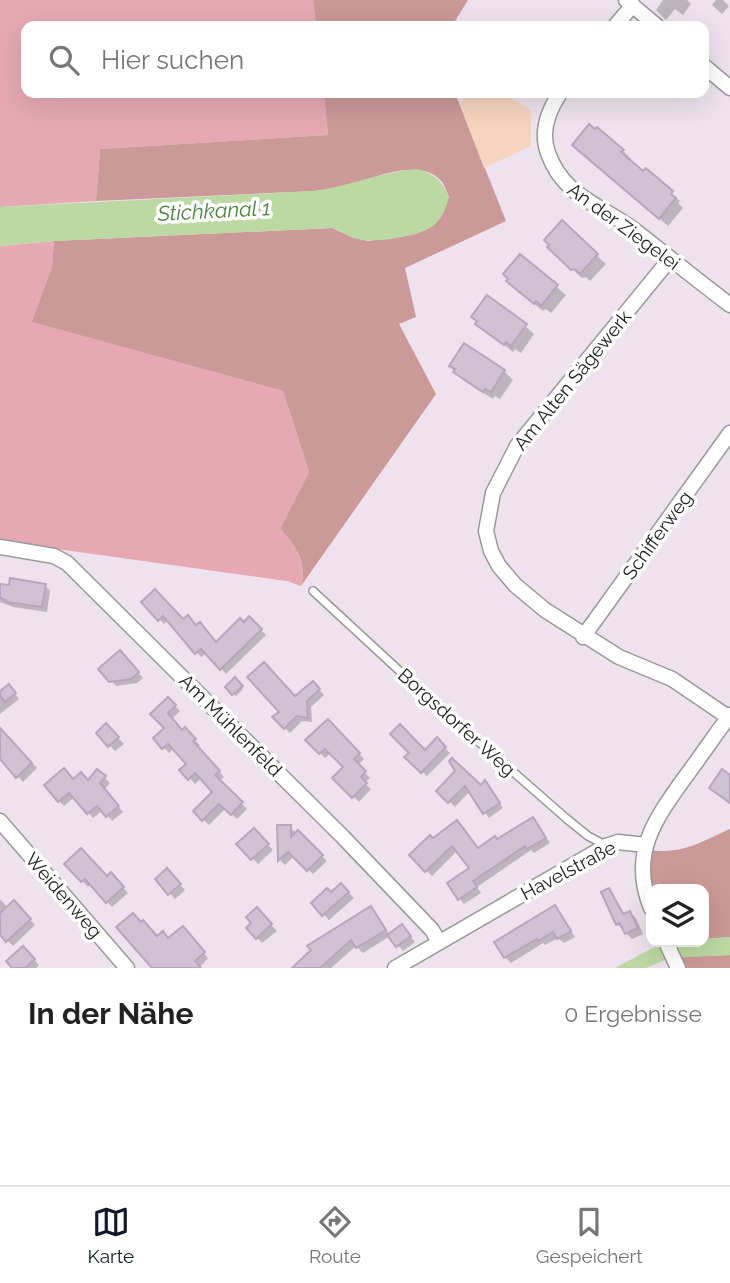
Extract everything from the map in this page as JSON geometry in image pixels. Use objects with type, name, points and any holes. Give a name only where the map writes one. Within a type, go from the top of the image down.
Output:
[{"type":"street","points":[[618,21],[630,3],[651,21]]},
{"type":"street","points":[[709,70],[730,88]]},
{"type":"street","name":"An der Ziegelei","points":[[557,98],[544,128],[545,146],[553,169],[577,194],[630,228],[730,305]]},
{"type":"street","name":"Am Alten Sägewerk","points":[[670,260],[517,446],[497,483],[486,531],[491,551],[499,566],[515,585],[545,610],[583,637],[619,657],[672,679],[729,716]]},
{"type":"street","name":"Schifferweg","points":[[583,637],[730,433]]},
{"type":"street","name":"Am Mühlenfeld","points":[[0,547],[54,556],[67,563],[343,837],[432,930],[439,942]]},
{"type":"street","name":"Havelstraße","points":[[395,968],[606,846],[618,842],[646,845],[654,821],[729,716]]},
{"type":"street","name":"Weidenweg","points":[[0,821],[127,968]]},
{"type":"street","points":[[646,845],[642,876],[646,890]]},
{"type":"lane","name":"Borgsdorfer Weg","points":[[313,591],[452,719],[567,819],[606,846]]},
{"type":"shaded area","points":[[0,0],[313,0],[315,21],[21,21],[21,98],[324,98],[328,135],[100,149],[96,201],[0,207]]},
{"type":"shaded area","points":[[313,0],[468,0],[455,21],[315,21]]},
{"type":"shaded area","points":[[324,98],[457,98],[506,221],[405,268],[416,317],[399,324],[436,394],[301,586],[302,563],[291,542],[280,529],[309,472],[283,391],[32,322],[52,267],[54,241],[332,228],[368,241],[415,234],[432,226],[449,197],[442,182],[433,174],[410,170],[396,171],[343,187],[318,191],[96,201],[100,149],[328,135]]},
{"type":"shaded area","points":[[464,98],[510,98],[531,110],[531,146],[484,168],[460,105]]},
{"type":"shaded area","points":[[54,241],[52,267],[33,322],[283,391],[309,472],[280,529],[291,542],[302,563],[301,586],[287,581],[0,541],[0,246]]},
{"type":"shaded area","points":[[730,829],[730,937],[709,939],[709,884],[650,884],[648,850],[671,851],[700,843]]},
{"type":"shaded area","points":[[730,955],[730,968],[680,968],[675,957]]},
{"type":"water","name":"Stichkanal 1","points":[[417,169],[429,173],[441,182],[449,197],[448,201],[441,217],[433,226],[396,238],[357,239],[332,228],[0,246],[0,207],[314,191]]},
{"type":"water","points":[[730,937],[730,955],[670,958],[646,968],[615,968],[655,947],[709,947],[709,939]]},
{"type":"building","points":[[589,124],[595,129],[597,127],[624,150],[621,152],[643,171],[646,168],[673,191],[671,194],[676,198],[659,219],[572,145]]},
{"type":"building","points":[[562,220],[598,254],[580,274],[575,269],[571,270],[547,247],[549,245],[544,240]]},
{"type":"building","points":[[520,254],[558,285],[541,306],[536,301],[534,304],[506,281],[508,279],[503,274]]},
{"type":"building","points":[[487,295],[527,324],[511,346],[506,342],[504,345],[475,324],[477,321],[471,317]]},
{"type":"building","points":[[464,343],[505,370],[491,392],[485,389],[483,392],[453,372],[455,369],[449,366]]},
{"type":"building","points":[[10,578],[46,584],[42,607],[6,602],[0,598],[0,584],[9,585]]},
{"type":"building","points":[[155,589],[183,619],[188,615],[196,625],[200,622],[216,642],[240,618],[244,622],[249,616],[262,629],[220,670],[201,649],[195,654],[163,616],[158,621],[141,602]]},
{"type":"building","points":[[120,650],[139,672],[131,679],[109,682],[98,669]]},
{"type":"building","points":[[264,662],[295,696],[313,681],[320,689],[307,701],[308,718],[297,716],[284,729],[272,717],[279,712],[247,677]]},
{"type":"building","points":[[235,677],[243,686],[232,695],[225,687]]},
{"type":"building","points":[[9,684],[16,693],[5,702],[0,691]]},
{"type":"building","points":[[168,697],[176,705],[168,713],[182,730],[185,727],[196,739],[193,741],[220,771],[215,775],[243,802],[231,815],[219,804],[202,821],[193,811],[212,792],[195,773],[188,780],[179,770],[186,764],[168,744],[162,749],[153,738],[164,728],[150,714]]},
{"type":"building","points":[[328,719],[360,753],[354,759],[366,771],[361,777],[367,783],[352,798],[332,778],[343,767],[325,749],[319,754],[305,740]]},
{"type":"building","points":[[106,723],[119,737],[108,747],[96,733]]},
{"type":"building","points":[[400,724],[425,750],[437,737],[446,747],[421,773],[404,757],[409,753],[390,734]]},
{"type":"building","points":[[0,728],[32,763],[16,778],[0,759]]},
{"type":"building","points":[[452,758],[481,785],[485,780],[500,803],[483,814],[465,786],[448,803],[436,791],[455,771],[449,761]]},
{"type":"building","points":[[64,768],[73,779],[81,772],[88,780],[97,769],[106,776],[100,783],[119,806],[106,817],[97,806],[87,814],[69,793],[58,802],[44,785]]},
{"type":"building","points":[[722,769],[730,775],[730,803],[709,788]]},
{"type":"building","points":[[533,817],[546,838],[527,849],[525,846],[473,881],[477,887],[458,900],[447,883],[469,868],[452,846],[425,872],[409,855],[430,835],[433,838],[457,820],[478,848],[495,836],[497,839]]},
{"type":"building","points":[[277,825],[291,825],[291,837],[298,830],[323,855],[307,871],[288,852],[278,861]]},
{"type":"building","points":[[254,828],[269,844],[251,860],[236,844]]},
{"type":"building","points":[[81,848],[107,876],[111,872],[124,887],[106,903],[85,879],[81,882],[64,864]]},
{"type":"building","points":[[167,868],[181,884],[168,895],[155,879]]},
{"type":"building","points":[[341,883],[349,892],[322,916],[311,903],[327,888],[331,892]]},
{"type":"building","points":[[609,888],[623,914],[630,911],[638,928],[625,934],[620,923],[616,925],[601,892]]},
{"type":"building","points":[[14,900],[31,919],[6,942],[0,935],[0,913]]},
{"type":"building","points":[[555,905],[571,931],[557,939],[553,932],[504,958],[494,942]]},
{"type":"building","points":[[371,906],[386,930],[356,948],[351,940],[320,968],[292,968],[311,950],[307,946]]},
{"type":"building","points":[[257,907],[272,924],[256,939],[246,928],[251,923],[246,917]]},
{"type":"building","points":[[133,913],[157,936],[163,931],[168,938],[183,926],[205,952],[195,961],[201,968],[152,968],[116,927]]},
{"type":"building","points":[[402,924],[411,936],[396,947],[387,935]]},
{"type":"building","points":[[23,946],[35,959],[25,968],[12,968],[6,961]]}]
